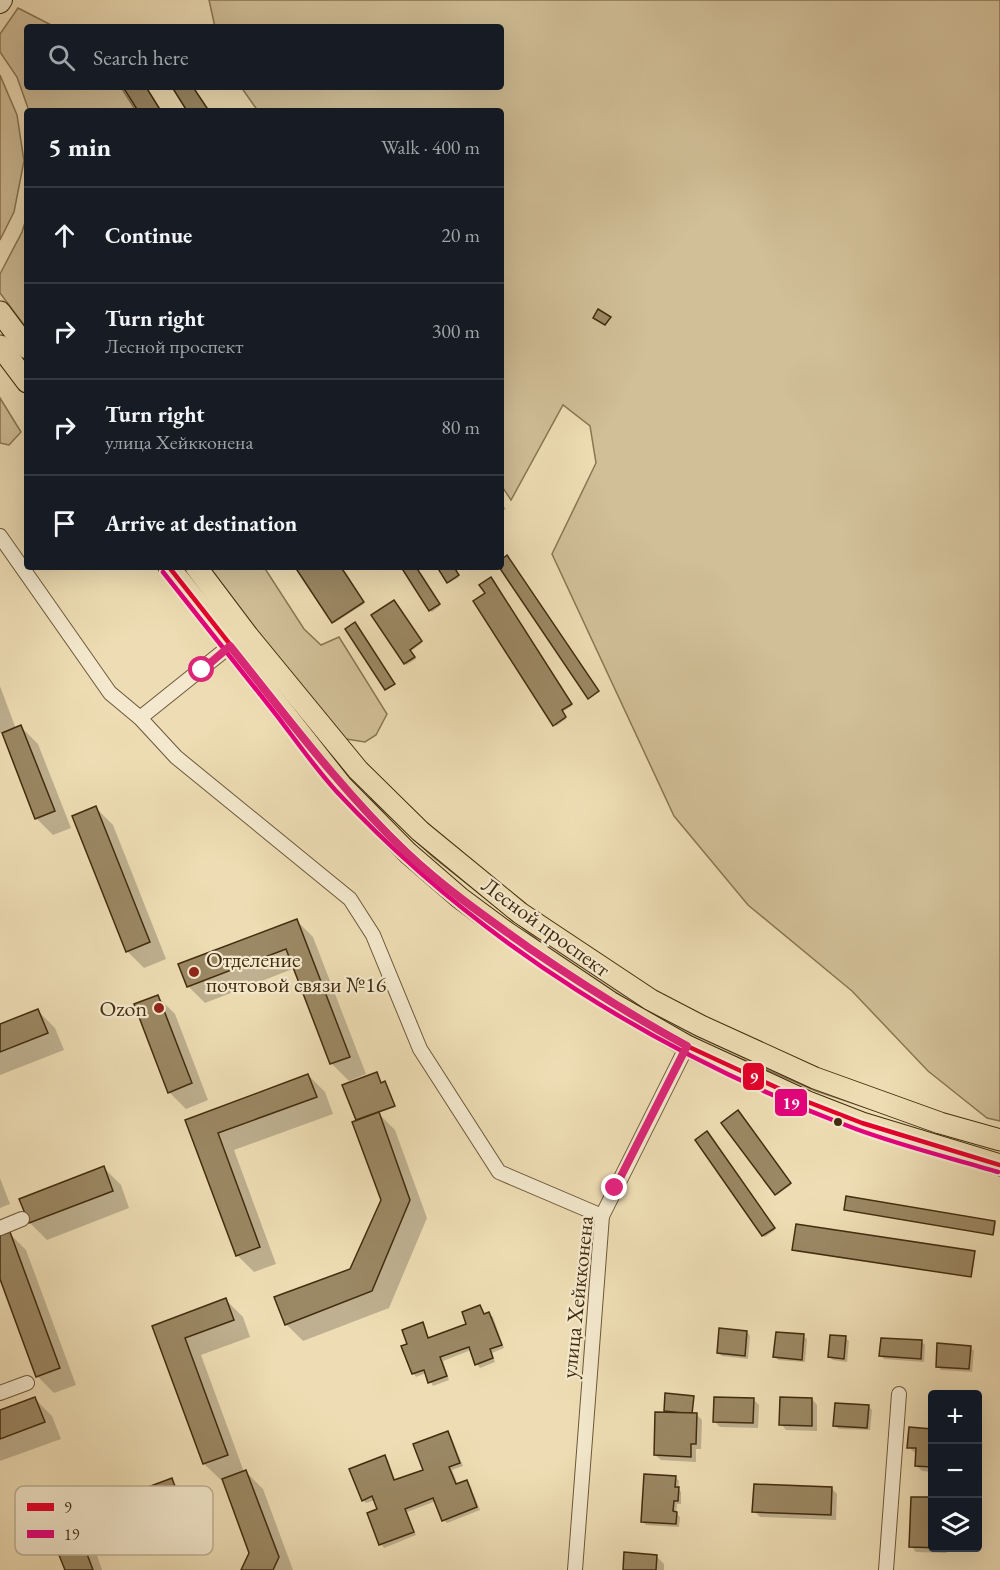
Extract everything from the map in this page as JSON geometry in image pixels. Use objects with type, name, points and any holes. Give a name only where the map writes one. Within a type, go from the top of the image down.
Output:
[{"type":"main road","points":[[0,312],[24,344]]},
{"type":"main road","points":[[0,346],[24,378]]},
{"type":"main road","name":"Лесной проспект","points":[[171,570],[341,785],[408,853],[460,898],[609,1002],[687,1046],[862,1124],[1000,1165]]},
{"type":"main road","name":"Лесной проспект","points":[[198,570],[248,636],[358,770],[420,831],[520,914],[651,1000],[701,1026],[815,1078],[940,1123],[1000,1140]]},
{"type":"main road","points":[[341,785],[358,770]]},
{"type":"street","points":[[0,536],[110,693],[140,718],[176,757],[350,900],[373,935],[420,1048],[499,1172],[602,1216]]},
{"type":"street","points":[[140,718],[230,646]]},
{"type":"street","name":"улица Хейкконена","points":[[575,1570],[602,1216],[687,1046]]},
{"type":"street","points":[[0,1228],[22,1219]]},
{"type":"street","points":[[0,1393],[27,1383]]},
{"type":"street","points":[[886,1570],[899,1394]]},
{"type":"shaded area","points":[[209,0],[1000,0],[1000,1121],[987,1118],[928,1071],[852,991],[748,905],[674,816],[552,554],[596,463],[590,426],[563,405],[511,500],[504,490],[504,108],[256,108],[243,90],[504,90],[504,24],[214,24]]},
{"type":"shaded area","points":[[18,8],[49,24],[24,24],[24,90],[123,90],[134,108],[28,108],[17,77],[0,52],[0,34]]},
{"type":"shaded area","points":[[0,75],[17,115],[24,161],[14,212],[0,240]]},
{"type":"shaded area","points":[[24,226],[24,325],[0,293],[0,274]]},
{"type":"shaded area","points":[[0,398],[21,432],[9,445],[0,443]]},
{"type":"shaded area","points":[[210,570],[266,570],[304,629],[321,645],[339,637],[387,714],[376,735],[365,742],[340,738]]},
{"type":"shaded area","points":[[373,795],[541,937],[942,1133],[816,1091],[693,1038],[645,1012],[543,944],[433,857],[370,798]]},
{"type":"building","points":[[125,90],[148,90],[159,108],[136,108]]},
{"type":"building","points":[[174,90],[195,90],[207,108],[185,108]]},
{"type":"building","points":[[598,309],[611,317],[605,325],[593,318]]},
{"type":"building","points":[[507,555],[599,691],[588,699],[501,570],[504,570],[504,558]]},
{"type":"building","points":[[297,570],[343,570],[364,602],[332,623]]},
{"type":"building","points":[[403,570],[418,570],[440,604],[429,611]]},
{"type":"building","points":[[439,570],[456,570],[459,575],[447,583]]},
{"type":"building","points":[[491,577],[572,704],[562,710],[566,717],[553,726],[473,601],[485,593],[479,585]]},
{"type":"building","points":[[394,600],[422,641],[410,650],[415,657],[404,664],[371,615]]},
{"type":"building","points":[[355,622],[395,684],[385,690],[345,629]]},
{"type":"building","points":[[21,725],[55,811],[35,819],[2,733]]},
{"type":"building","points":[[96,806],[150,942],[126,952],[72,816]]},
{"type":"building","points":[[297,919],[350,1057],[330,1064],[286,949],[187,987],[178,964]]},
{"type":"building","points":[[158,995],[192,1083],[168,1093],[134,1004]]},
{"type":"building","points":[[38,1009],[48,1033],[0,1052],[0,1024]]},
{"type":"building","points":[[377,1072],[381,1083],[385,1081],[395,1106],[356,1120],[342,1085]]},
{"type":"building","points":[[308,1074],[317,1097],[218,1133],[260,1247],[236,1256],[185,1120]]},
{"type":"building","points":[[738,1110],[791,1183],[775,1195],[721,1123]]},
{"type":"building","points":[[379,1112],[410,1200],[372,1291],[285,1325],[274,1297],[350,1269],[381,1200],[352,1122]]},
{"type":"building","points":[[707,1131],[775,1228],[762,1236],[695,1140]]},
{"type":"building","points":[[104,1166],[113,1191],[29,1223],[19,1199]]},
{"type":"building","points":[[846,1196],[995,1221],[993,1235],[844,1210]]},
{"type":"building","points":[[796,1224],[975,1251],[971,1277],[792,1250]]},
{"type":"building","points":[[10,1232],[60,1368],[36,1377],[0,1279],[0,1235]]},
{"type":"building","points":[[226,1298],[234,1320],[185,1338],[228,1455],[203,1464],[152,1326]]},
{"type":"building","points":[[480,1305],[484,1314],[489,1312],[502,1345],[490,1349],[493,1358],[475,1365],[469,1347],[440,1357],[447,1376],[428,1383],[424,1370],[412,1374],[401,1346],[407,1344],[402,1330],[423,1322],[428,1338],[466,1324],[462,1312]]},
{"type":"building","points":[[719,1328],[747,1331],[745,1356],[717,1353]]},
{"type":"building","points":[[776,1332],[804,1334],[802,1360],[773,1357]]},
{"type":"building","points":[[830,1335],[846,1336],[844,1359],[828,1357]]},
{"type":"building","points":[[881,1338],[922,1340],[921,1359],[879,1356]]},
{"type":"building","points":[[937,1343],[971,1346],[969,1369],[936,1367]]},
{"type":"building","points":[[665,1393],[694,1396],[692,1414],[664,1411]]},
{"type":"building","points":[[35,1397],[45,1422],[0,1439],[0,1410]]},
{"type":"building","points":[[714,1397],[754,1398],[753,1423],[713,1422]]},
{"type":"building","points":[[780,1397],[812,1398],[812,1426],[779,1425]]},
{"type":"building","points":[[835,1403],[869,1405],[867,1428],[833,1426]]},
{"type":"building","points":[[655,1412],[697,1413],[696,1444],[691,1444],[691,1457],[654,1455]]},
{"type":"building","points":[[909,1427],[928,1429],[928,1467],[915,1466],[916,1448],[907,1448]]},
{"type":"building","points":[[448,1431],[460,1463],[449,1467],[456,1484],[467,1480],[477,1507],[442,1521],[433,1498],[405,1509],[414,1532],[379,1545],[367,1513],[377,1509],[372,1496],[362,1501],[349,1469],[385,1455],[394,1480],[423,1470],[413,1444]]},
{"type":"building","points":[[246,1470],[279,1557],[273,1570],[241,1570],[249,1553],[222,1479]]},
{"type":"building","points":[[644,1474],[676,1476],[675,1487],[679,1487],[678,1501],[674,1501],[673,1511],[677,1512],[676,1524],[641,1522]]},
{"type":"building","points":[[172,1478],[175,1486],[151,1486]]},
{"type":"building","points":[[754,1484],[832,1487],[831,1515],[752,1512]]},
{"type":"building","points":[[911,1497],[928,1497],[928,1548],[909,1547]]},
{"type":"building","points":[[624,1552],[657,1555],[656,1570],[623,1570]]},
{"type":"building","points":[[59,1555],[87,1555],[93,1570],[65,1570]]},
{"type":"transit line","name":"9","points":[[171,570],[341,785],[408,853],[460,898],[506,932],[610,1002],[687,1046],[808,1102],[862,1123],[1000,1165]]},
{"type":"transit line","name":"19","points":[[163,572],[337,792],[392,847],[451,899],[512,946],[577,990],[713,1067],[784,1100],[856,1129],[998,1172]]},
{"type":"place","name":"Отделение почтовой связи №16","points":[[194,972]]},
{"type":"place","name":"Ozon","points":[[159,1008]]},
{"type":"route","points":[[202,670],[230,646],[341,785],[408,853],[460,898],[506,932],[609,1002],[687,1046],[615,1188]]}]
